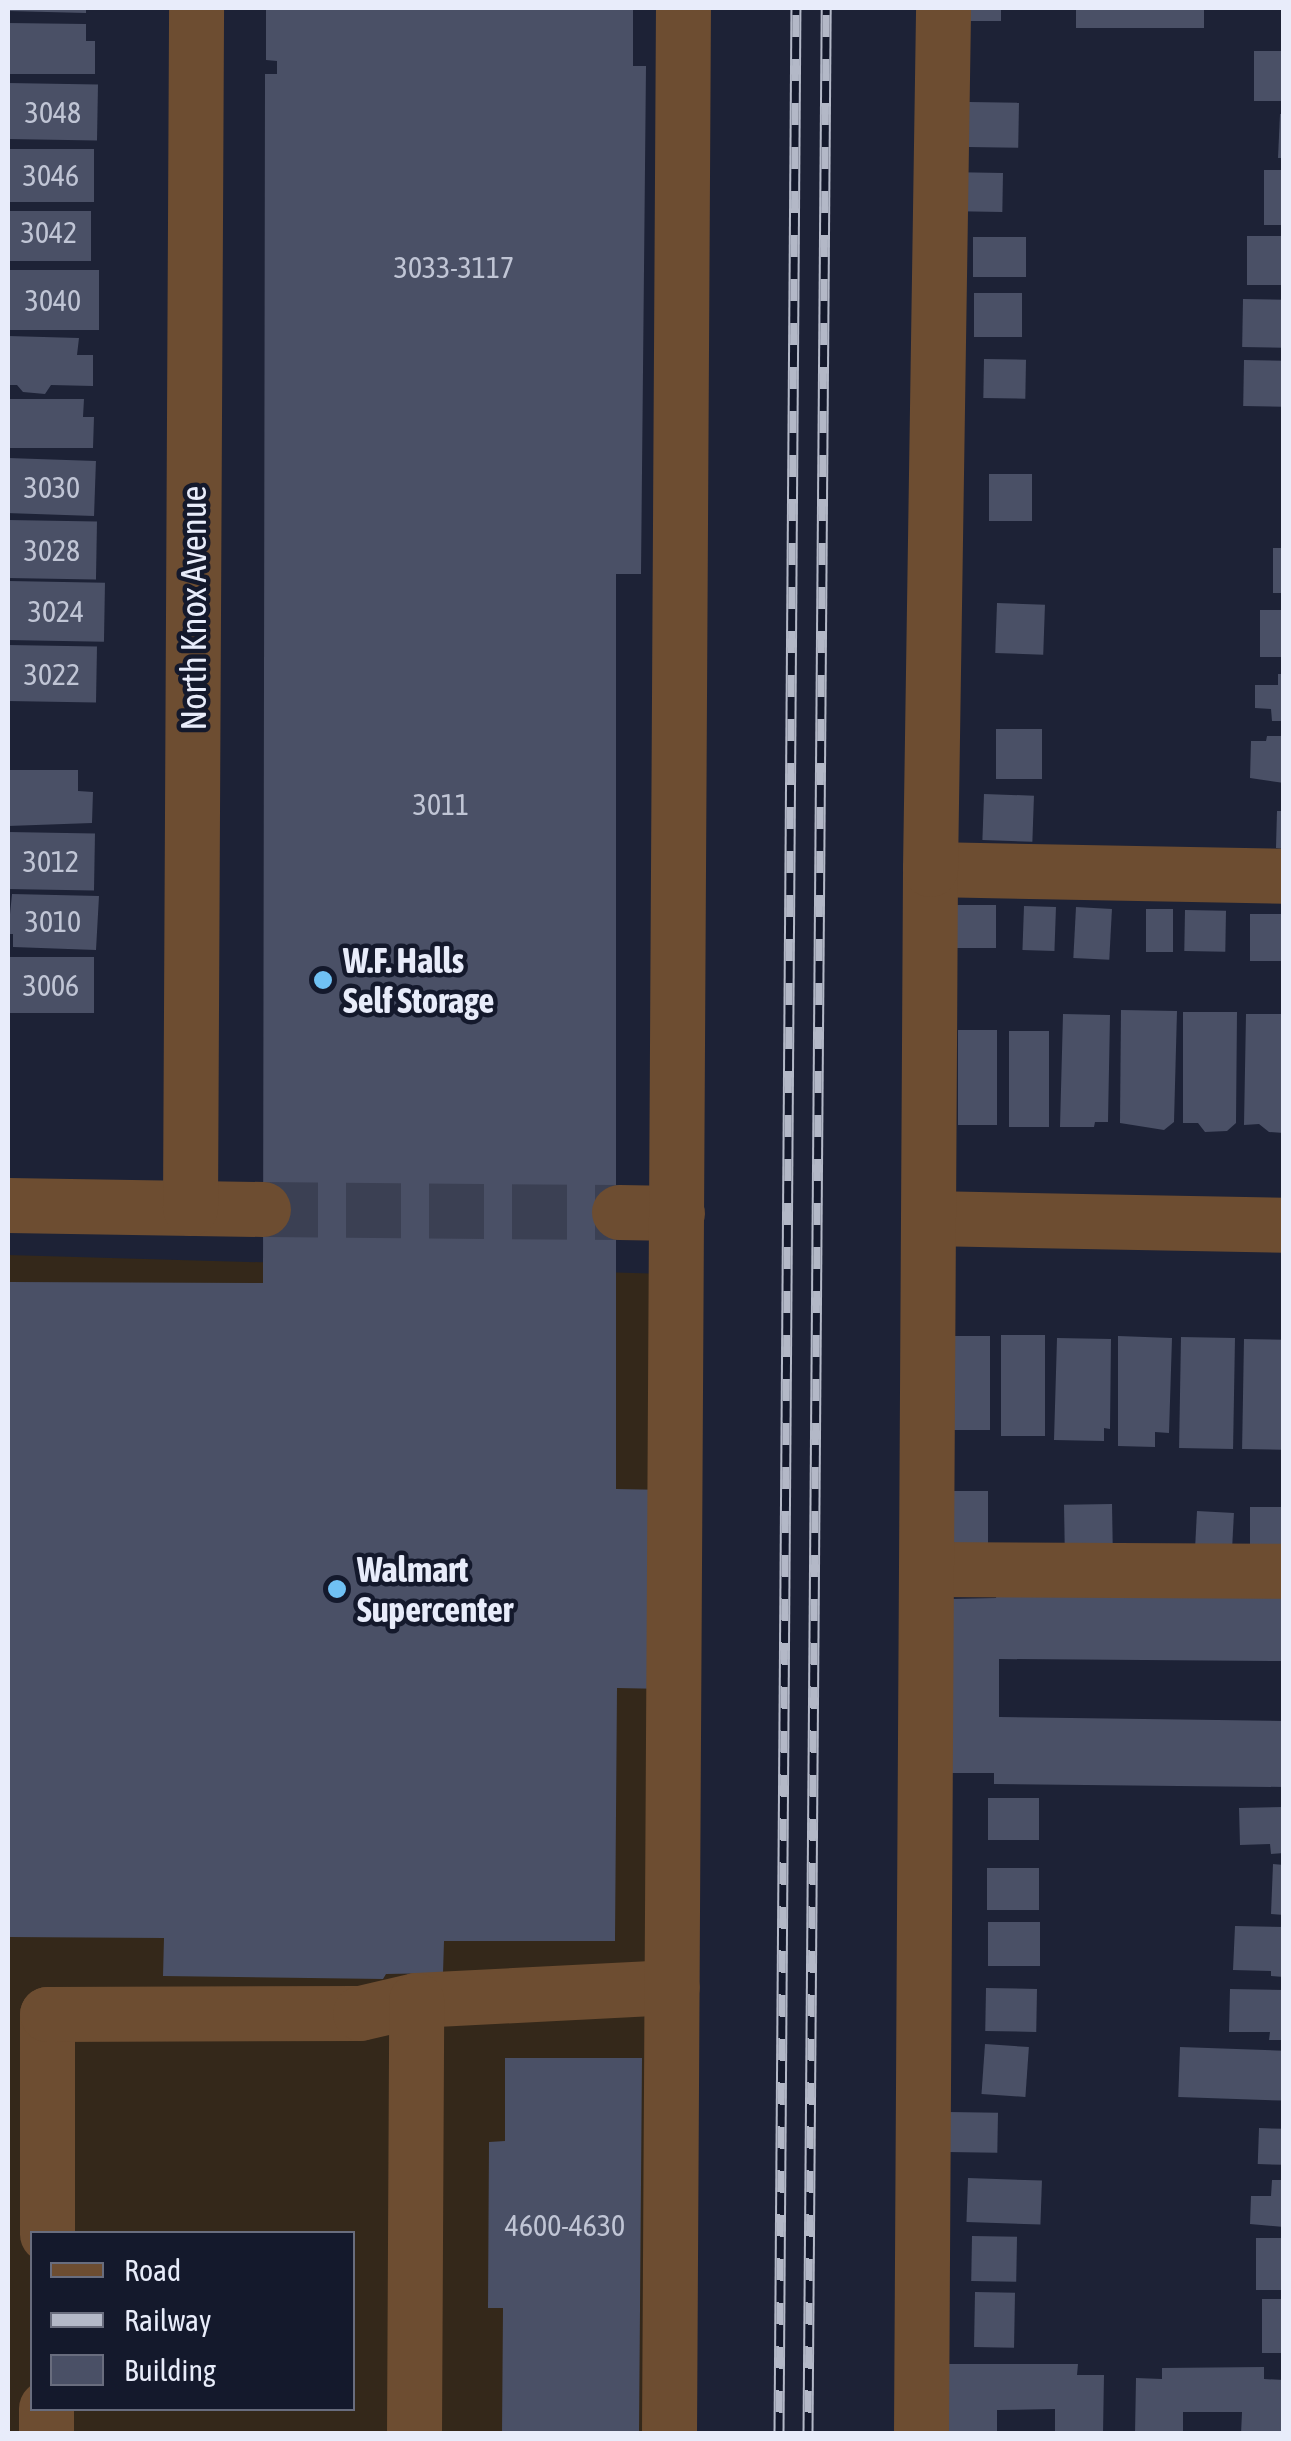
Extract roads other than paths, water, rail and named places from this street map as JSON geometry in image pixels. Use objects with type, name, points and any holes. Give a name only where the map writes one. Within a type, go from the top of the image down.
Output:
[{"type":"street","name":"North Knox Avenue","points":[[190,1208],[196,8]]},
{"type":"street","points":[[669,2434],[683,8]]},
{"type":"street","points":[[921,2434],[930,869],[942,8]]},
{"type":"street","points":[[930,869],[1284,876]]},
{"type":"street","points":[[8,1204],[263,1209]]},
{"type":"street","points":[[619,1212],[676,1212]]},
{"type":"street","points":[[928,1218],[1284,1225]]},
{"type":"street","points":[[926,1568],[1284,1571]]},
{"type":"street","points":[[46,2231],[27,2014],[360,2013],[416,2000],[672,1987]]},
{"type":"street","points":[[414,2434],[416,2000]]},
{"type":"tunnel","points":[[263,1209],[619,1212]]},
{"type":"railway","points":[[779,2434],[796,8]]},
{"type":"railway","points":[[808,2434],[826,8]]},
{"type":"place","name":"W.F. Halls Self Storage","points":[[323,980]]},
{"type":"place","name":"Walmart Supercenter","points":[[337,1589]]}]
